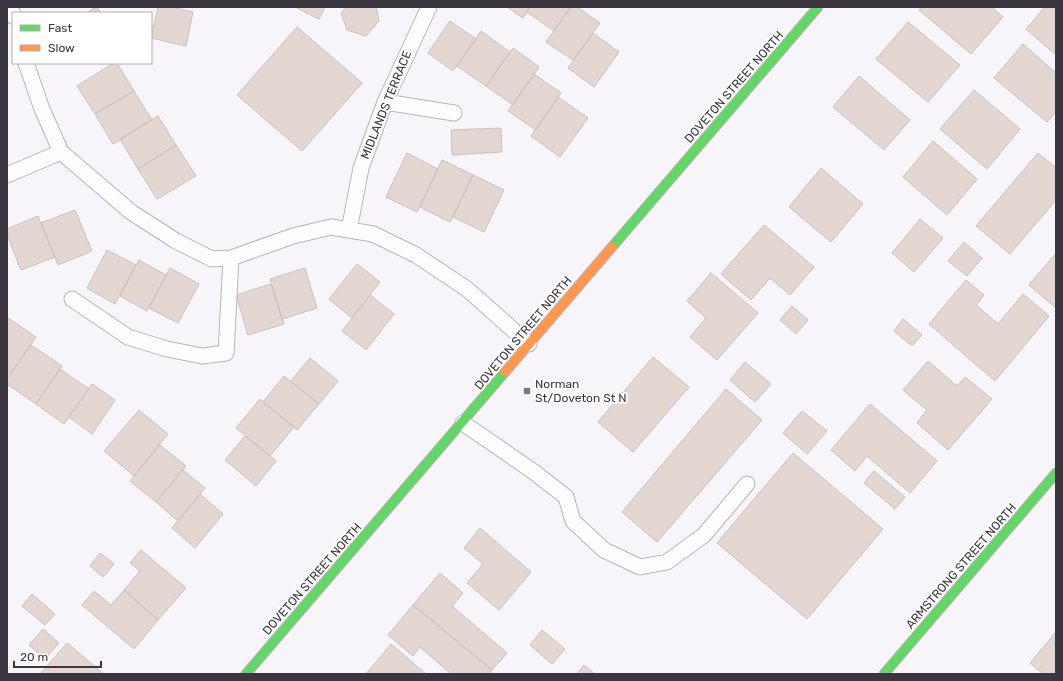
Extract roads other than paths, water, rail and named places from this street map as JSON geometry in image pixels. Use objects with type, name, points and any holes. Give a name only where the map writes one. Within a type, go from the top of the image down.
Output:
[{"type":"main road","name":"DOVETON STREET NORTH","points":[[246,674],[463,423],[818,7]]},
{"type":"main road","name":"ARMSTRONG STREET NORTH","points":[[884,674],[1056,473]]},
{"type":"lane","name":"MIDLANDS TERRACE","points":[[349,230],[361,168],[385,102],[429,7]]},
{"type":"lane","points":[[26,64],[42,109],[61,152],[131,212],[176,241],[212,258],[231,258],[293,236],[331,227],[373,234],[416,255],[467,290],[529,344]]},
{"type":"lane","points":[[385,102],[454,113]]},
{"type":"lane","points":[[7,175],[61,152]]},
{"type":"lane","points":[[72,299],[128,337],[167,349],[202,356],[226,353],[231,258]]},
{"type":"lane","points":[[463,423],[534,472],[566,497],[573,521],[604,550],[640,567],[667,562],[704,534],[747,484]]},
{"type":"place","name":"Norman St/Doveton St N","points":[[527,391]]}]
